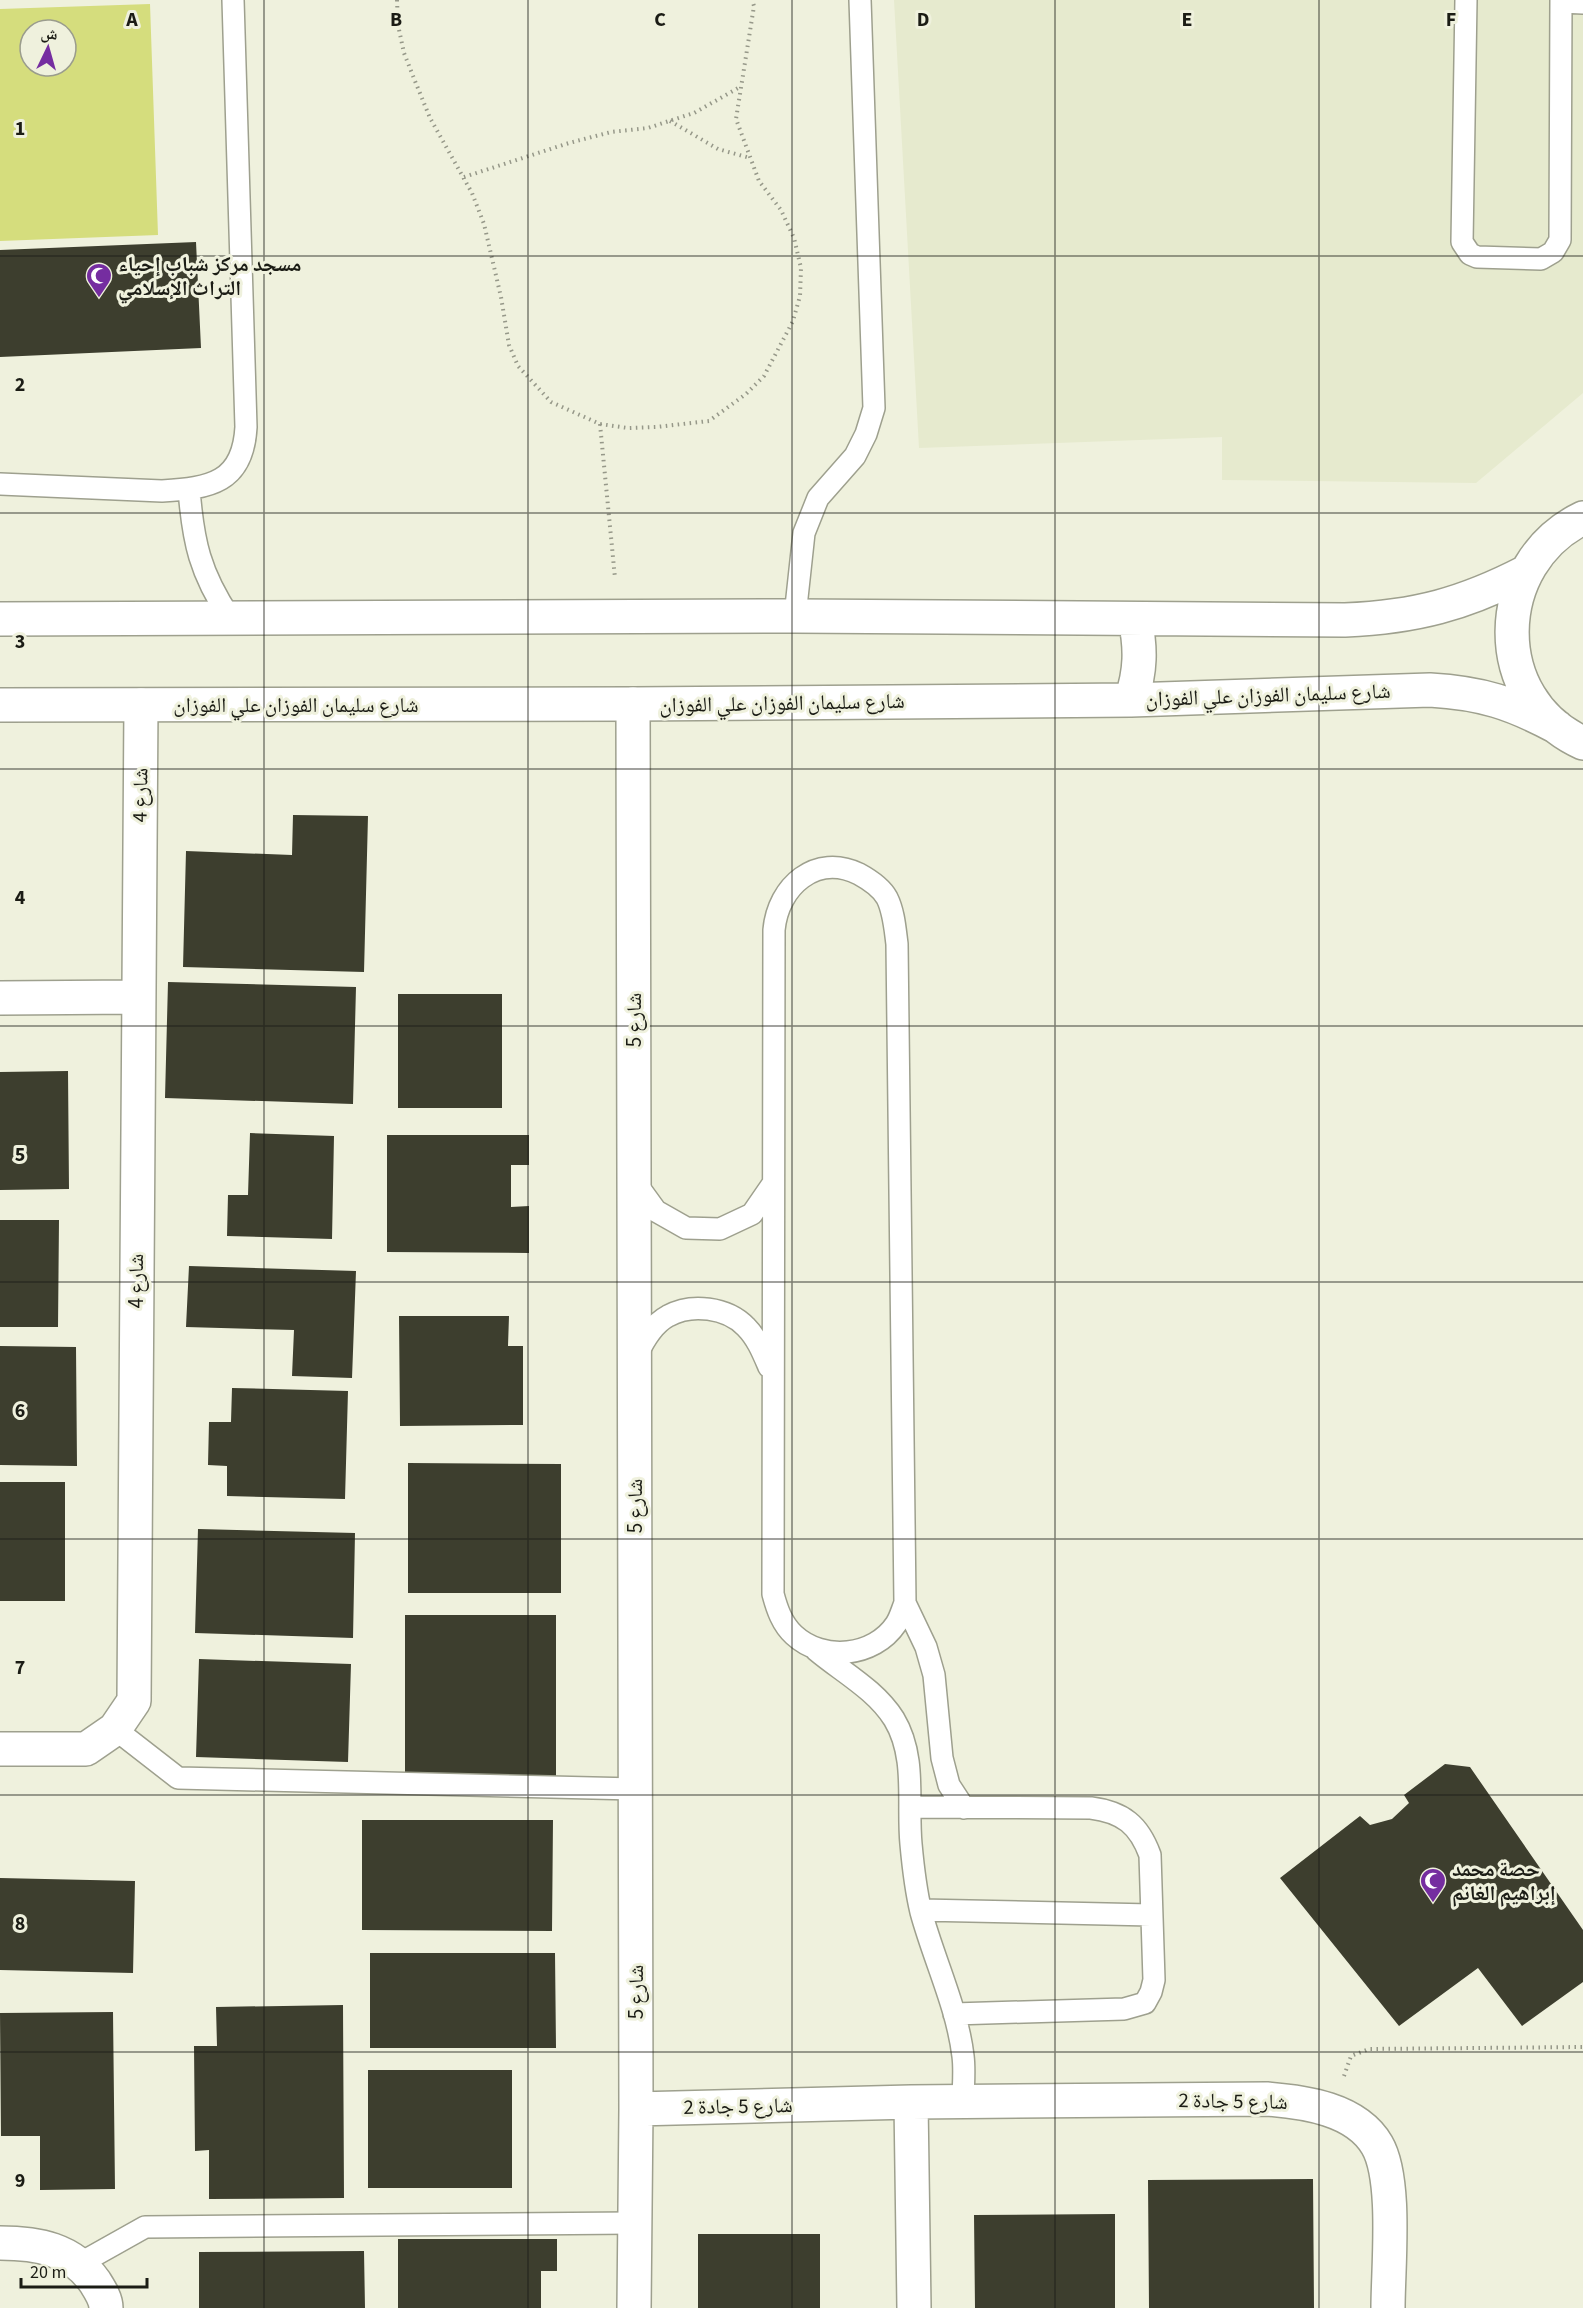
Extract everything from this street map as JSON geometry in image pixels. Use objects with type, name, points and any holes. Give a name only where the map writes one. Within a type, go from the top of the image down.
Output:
[{"type":"street","points":[[1574,739],[1542,713],[1530,697],[1519,673],[1512,648],[1513,613],[1516,596],[1526,572],[1541,550],[1561,532],[1582,518]]},
{"type":"street","points":[[0,619],[795,616],[1380,619],[1446,606],[1488,592],[1526,572]]},
{"type":"street","points":[[1131,700],[1138,680],[1141,660],[1135,619]]},
{"type":"street","name":"شارع سليمان الفوزان علي الفوزان","points":[[0,705],[1131,700],[1430,690],[1452,691],[1497,700],[1522,709],[1574,739]]},
{"type":"street","name":"شارع 5","points":[[633,704],[636,2109],[634,2308]]},
{"type":"street","name":"شارع 4","points":[[0,1749],[86,1749],[115,1729],[134,1701],[137,997],[141,705]]},
{"type":"street","points":[[0,999],[137,997]]},
{"type":"street","name":"شارع 5 جادة 2","points":[[636,2109],[911,2102],[1267,2098],[1312,2104],[1335,2112],[1357,2124],[1377,2144],[1385,2165],[1389,2192],[1388,2308]]},
{"type":"street","points":[[911,2102],[914,2308]]},
{"type":"street","points":[[0,2243],[45,2246],[63,2253],[79,2264],[99,2288],[106,2308]]},
{"type":"lane","points":[[0,484],[162,491],[189,489],[204,487],[219,481],[240,458],[245,443],[233,0]]},
{"type":"lane","points":[[795,616],[804,533],[818,498],[855,456],[866,434],[874,408],[860,0]]},
{"type":"lane","points":[[1466,0],[1461,234],[1462,242],[1470,254],[1484,258],[1541,259],[1553,252],[1560,240],[1561,1],[1583,3]]},
{"type":"lane","points":[[189,489],[196,550],[216,597],[230,618]]},
{"type":"lane","points":[[813,1648],[836,1653],[859,1650],[880,1641],[896,1624],[905,1603],[897,944],[894,920],[887,898],[871,880],[850,870],[826,868],[804,876],[786,891],[776,913],[772,1185],[773,1594],[780,1616],[794,1635],[862,1684],[894,1720],[902,1737],[910,1780],[911,1843],[921,1910],[954,2014],[964,2059],[963,2102]]},
{"type":"lane","points":[[635,1182],[656,1211],[686,1228],[720,1229],[752,1214],[772,1185]]},
{"type":"lane","points":[[634,1359],[647,1334],[667,1316],[694,1308],[722,1311],[745,1325],[761,1348],[772,1373]]},
{"type":"lane","points":[[905,1603],[926,1647],[934,1675],[942,1758],[950,1785],[964,1808]]},
{"type":"lane","points":[[115,1729],[178,1778],[635,1789]]},
{"type":"lane","points":[[910,1807],[1109,1810],[1126,1819],[1143,1836],[1150,1855],[1154,1980],[1145,2003],[1124,2009],[954,2014]]},
{"type":"lane","points":[[921,1910],[1151,1915]]},
{"type":"lane","points":[[79,2264],[145,2227],[634,2223]]},
{"type":"path","points":[[397,0],[398,25],[404,53],[430,118],[464,177],[484,224],[501,297],[509,345],[518,366],[551,402],[600,424],[628,428],[709,421],[746,394],[764,376],[793,321],[800,296],[801,268],[794,238],[782,210],[759,181],[736,119],[752,0]]},
{"type":"path","points":[[464,177],[568,143],[611,132],[648,128],[694,112],[741,87]]},
{"type":"path","points":[[669,121],[718,149],[750,158]]},
{"type":"path","points":[[600,424],[618,617]]},
{"type":"path","points":[[1335,2112],[1352,2056],[1369,2049],[1583,2047]]},
{"type":"shaded area","points":[[894,0],[1583,0],[1583,393],[1476,483],[1222,480],[1222,437],[919,448]]},
{"type":"green space","points":[[150,4],[158,235],[0,241],[0,9]]},
{"type":"building","name":"مسجد مركز شباب إحياء التراث الإسلامي","points":[[196,242],[201,348],[0,357],[0,250]]},
{"type":"building","points":[[293,815],[368,816],[364,972],[183,967],[186,851],[292,855]]},
{"type":"building","points":[[168,982],[356,987],[353,1104],[165,1098]]},
{"type":"building","points":[[398,994],[502,994],[502,1108],[398,1108]]},
{"type":"building","points":[[68,1071],[69,1189],[0,1190],[0,1072]]},
{"type":"building","points":[[250,1133],[334,1136],[332,1239],[227,1236],[228,1195],[248,1195]]},
{"type":"building","points":[[387,1135],[529,1135],[529,1165],[511,1165],[511,1207],[529,1206],[529,1253],[387,1252]]},
{"type":"building","points":[[0,1220],[59,1220],[58,1327],[0,1327]]},
{"type":"building","points":[[189,1266],[356,1271],[352,1378],[292,1376],[294,1330],[186,1327]]},
{"type":"building","points":[[399,1316],[509,1316],[508,1346],[523,1346],[523,1425],[400,1426]]},
{"type":"building","points":[[0,1346],[76,1347],[77,1466],[0,1465]]},
{"type":"building","points":[[232,1388],[348,1391],[345,1499],[227,1496],[227,1466],[208,1465],[209,1422],[231,1422]]},
{"type":"building","points":[[408,1463],[561,1464],[561,1593],[408,1593]]},
{"type":"building","points":[[0,1482],[65,1482],[65,1601],[0,1601]]},
{"type":"building","points":[[198,1529],[355,1533],[353,1638],[195,1633]]},
{"type":"building","points":[[405,1615],[556,1615],[556,1781],[405,1781]]},
{"type":"building","points":[[199,1659],[351,1664],[348,1762],[196,1757]]},
{"type":"building","name":"حصة محمد إبراهيم الغانم","points":[[1445,1764],[1470,1767],[1583,1930],[1583,1982],[1522,2026],[1478,1968],[1399,2026],[1280,1878],[1360,1816],[1370,1825],[1392,1819],[1409,1803],[1404,1795]]},
{"type":"building","points":[[362,1820],[553,1820],[552,1931],[362,1930]]},
{"type":"building","points":[[0,1878],[135,1881],[133,1973],[0,1970]]},
{"type":"building","points":[[370,1953],[555,1953],[556,2048],[370,2048]]},
{"type":"building","points":[[343,2005],[344,2198],[209,2199],[209,2150],[195,2151],[194,2046],[217,2046],[216,2007]]},
{"type":"building","points":[[113,2012],[115,2189],[40,2190],[40,2136],[1,2136],[0,2013]]},
{"type":"building","points":[[368,2070],[512,2070],[512,2188],[368,2188]]},
{"type":"building","points":[[1313,2179],[1314,2308],[1149,2308],[1148,2180]]},
{"type":"building","points":[[1115,2214],[1115,2308],[975,2308],[974,2215]]},
{"type":"building","points":[[698,2234],[820,2234],[820,2308],[698,2308]]},
{"type":"building","points":[[398,2239],[557,2239],[557,2271],[541,2271],[541,2308],[398,2308]]},
{"type":"building","points":[[364,2251],[365,2308],[199,2308],[199,2252]]},
{"type":"place","name":"مسجد مركز شباب إحياء التراث الإسلامي","points":[[99,299]]},
{"type":"place","name":"حصة محمد إبراهيم الغانم","points":[[1433,1904]]}]
